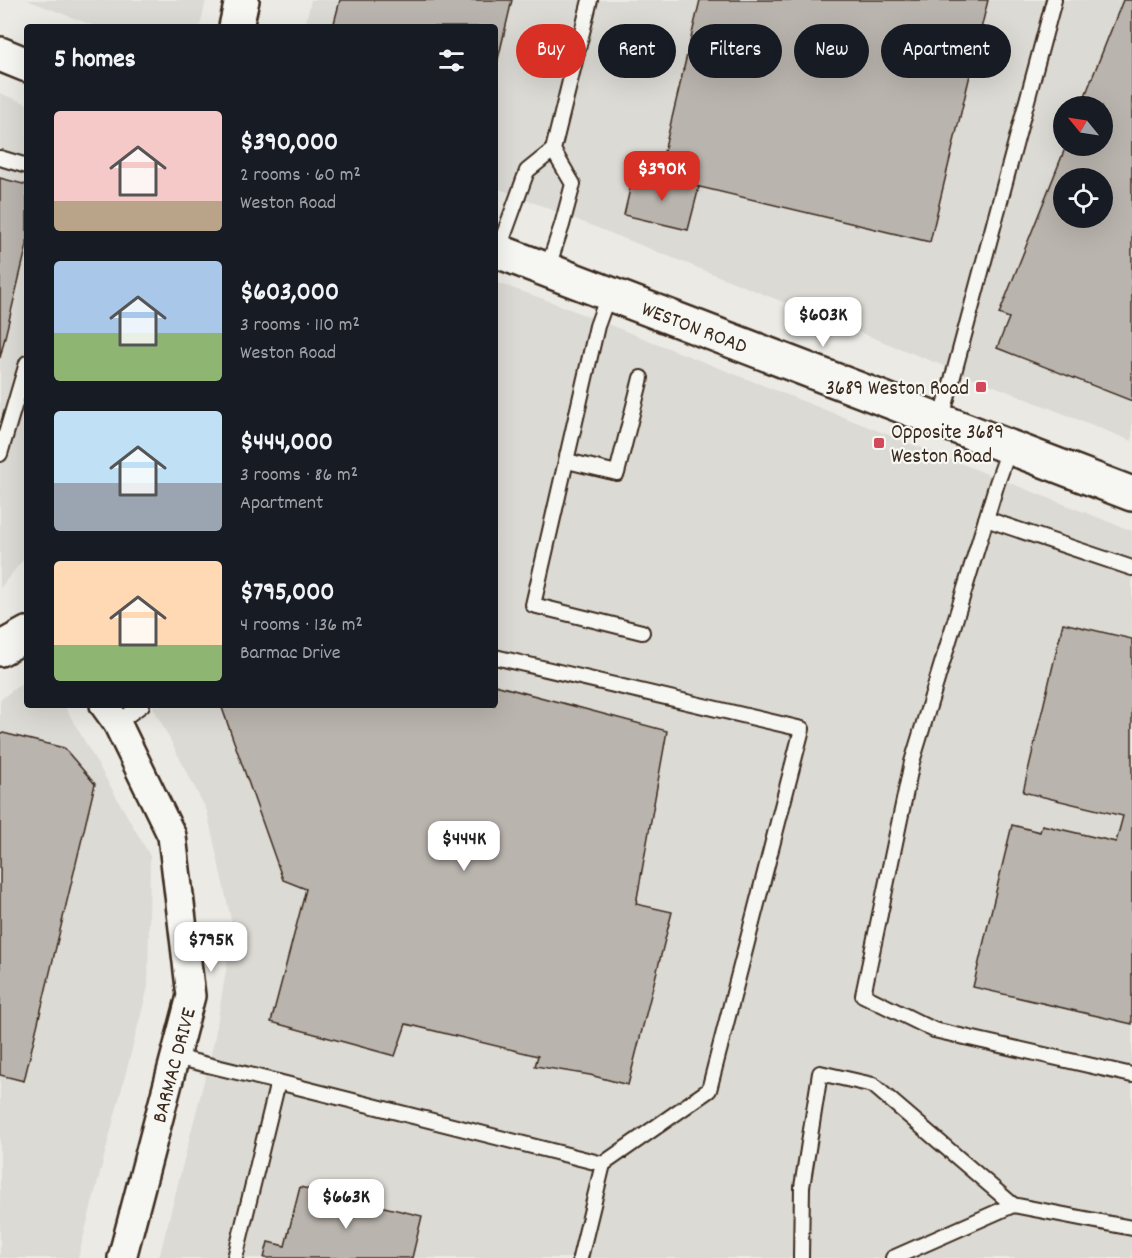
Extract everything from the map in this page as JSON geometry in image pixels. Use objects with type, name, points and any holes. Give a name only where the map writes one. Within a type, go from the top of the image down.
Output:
[{"type":"main road","points":[[237,24],[242,0]]},
{"type":"main road","points":[[0,54],[24,64]]},
{"type":"main road","name":"WESTON ROAD","points":[[498,251],[1132,494]]},
{"type":"main road","points":[[0,649],[24,636]]},
{"type":"street","name":"BARMAC DRIVE","points":[[111,714],[172,836],[191,996],[122,1258]]},
{"type":"lane","points":[[498,245],[526,171],[553,150],[590,0]]},
{"type":"lane","points":[[941,421],[1054,0]]},
{"type":"lane","points":[[547,270],[573,184],[553,150]]},
{"type":"lane","points":[[0,158],[24,165]]},
{"type":"lane","points":[[609,293],[597,326],[533,605],[642,632]]},
{"type":"lane","points":[[0,454],[24,373]]},
{"type":"lane","points":[[567,461],[617,473],[641,378]]},
{"type":"lane","points":[[1010,447],[912,762],[863,995],[934,1030],[1132,1075]]},
{"type":"lane","points":[[986,519],[1132,568]]},
{"type":"lane","points":[[498,658],[802,729],[709,1090],[603,1164],[580,1258]]},
{"type":"lane","points":[[111,714],[132,708]]},
{"type":"lane","points":[[175,1057],[603,1164]]},
{"type":"lane","points":[[801,1258],[802,1187],[820,1072],[873,1085],[1013,1205],[1132,1228]]},
{"type":"lane","points":[[235,1258],[278,1082]]},
{"type":"lane","points":[[893,1258],[1013,1205]]},
{"type":"shaded area","points":[[27,0],[206,0],[201,24],[89,24]]},
{"type":"shaded area","points":[[311,0],[1132,0],[1132,441],[498,188],[498,24],[306,24]]},
{"type":"shaded area","points":[[0,93],[24,103],[24,559],[0,588]]},
{"type":"shaded area","points":[[498,283],[549,301],[1132,531],[1132,1258],[159,1258],[214,1042],[233,929],[207,811],[154,708],[498,708]]},
{"type":"shaded area","points":[[24,681],[24,708],[66,708],[150,856],[148,987],[78,1258],[0,1258],[0,700]]},
{"type":"building","points":[[340,0],[512,0],[498,59],[498,24],[334,24]]},
{"type":"building","points":[[700,0],[988,0],[982,24],[881,24],[881,78],[969,78],[930,242],[658,177],[688,51],[688,78],[782,78],[782,24],[694,24]]},
{"type":"building","points":[[1123,0],[1132,0],[1132,401],[997,348],[1009,318],[999,314],[1053,179],[1053,228],[1113,228],[1113,168],[1057,168],[1062,156],[1113,156],[1113,96],[1085,96]]},
{"type":"building","points":[[633,176],[659,182],[660,178],[699,187],[688,230],[624,215]]},
{"type":"building","points":[[0,178],[24,184],[24,258],[0,358]]},
{"type":"building","points":[[1063,623],[1132,639],[1132,1024],[973,987],[1012,825],[1040,832],[1042,825],[1116,842],[1123,816],[1023,792]]},
{"type":"building","points":[[498,686],[667,731],[636,904],[672,912],[628,1085],[590,1075],[535,1066],[538,1056],[406,1024],[395,1056],[271,1022],[306,889],[283,880],[222,708],[498,708]]},
{"type":"building","points":[[3,733],[64,748],[95,784],[24,1081],[0,1075],[0,735]]},
{"type":"building","points":[[300,1187],[422,1216],[412,1258],[264,1258],[268,1242],[285,1246]]},
{"type":"place","name":"3689 Weston Road","points":[[981,387]]},
{"type":"place","name":"Opposite 3689 Weston Road","points":[[879,443]]}]
